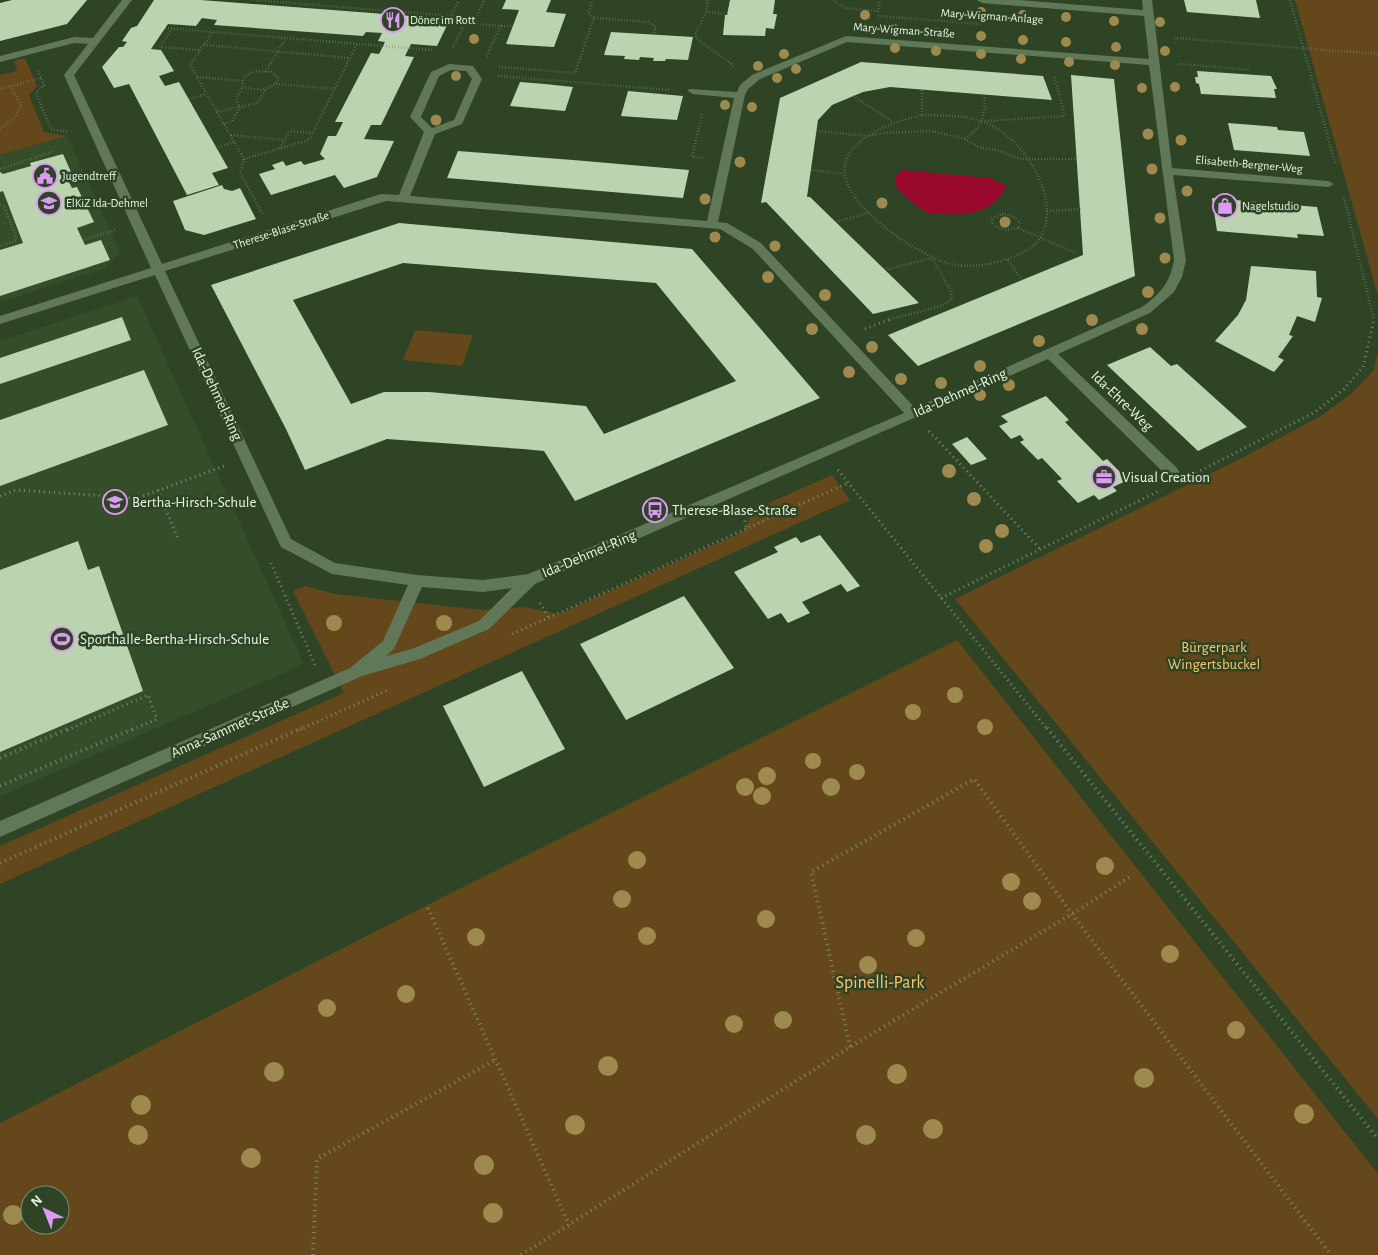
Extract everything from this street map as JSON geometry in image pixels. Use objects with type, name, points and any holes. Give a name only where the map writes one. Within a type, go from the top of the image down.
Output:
[{"type":"street","name":"Ida-Dehmel-Ring","points":[[127,0],[69,75],[286,543],[332,568],[417,581],[483,586],[530,580],[913,414],[1146,310],[1160,300],[1172,287],[1178,273],[1180,260],[1167,171],[1147,0]]},
{"type":"street","points":[[982,0],[1149,13]]},
{"type":"street","name":"Mary-Wigman-Straße","points":[[712,225],[740,95],[744,87],[756,77],[846,38],[1154,62]]},
{"type":"street","points":[[0,60],[74,40],[95,41]]},
{"type":"street","points":[[403,198],[430,132],[458,122],[477,79],[469,68],[449,67],[436,74],[415,117],[430,132]]},
{"type":"street","points":[[693,92],[740,95]]},
{"type":"street","name":"Elisabeth-Bergner-Weg","points":[[1167,171],[1328,184]]},
{"type":"street","name":"Therese-Blase-Straße","points":[[0,320],[385,197],[722,226],[756,246],[913,414]]},
{"type":"street","name":"Ida-Ehre-Weg","points":[[1049,353],[1172,472]]},
{"type":"street","points":[[355,673],[415,654],[484,625],[530,580]]},
{"type":"street","name":"Anna-Sammet-Straße","points":[[0,829],[355,673],[389,646],[417,581]]},
{"type":"path","points":[[253,0],[476,18]]},
{"type":"path","points":[[451,16],[459,0]]},
{"type":"path","points":[[474,24],[484,0]]},
{"type":"path","points":[[593,0],[588,13],[594,18],[648,22],[656,27],[653,34]]},
{"type":"path","points":[[708,0],[706,12],[696,38],[734,66]]},
{"type":"path","points":[[832,0],[845,8],[878,10]]},
{"type":"path","points":[[1290,0],[1336,167]]},
{"type":"path","points":[[845,8],[845,13]]},
{"type":"path","points":[[706,12],[728,14]]},
{"type":"path","name":"Mary-Wigman-Anlage","points":[[878,16],[987,24]]},
{"type":"path","points":[[494,60],[499,67],[575,73],[594,18]]},
{"type":"path","points":[[449,67],[451,52],[465,23],[513,26]]},
{"type":"path","points":[[469,68],[490,54],[501,26]]},
{"type":"path","points":[[165,28],[451,52]]},
{"type":"path","points":[[172,29],[160,47],[200,50]]},
{"type":"path","points":[[212,32],[190,65],[244,159],[240,172],[272,232]]},
{"type":"path","points":[[1151,36],[1378,54]]},
{"type":"path","points":[[266,70],[286,38]]},
{"type":"path","points":[[244,159],[309,140],[357,44]]},
{"type":"path","points":[[204,45],[350,58]]},
{"type":"path","points":[[28,52],[44,85],[36,93],[51,129],[71,132],[91,126]]},
{"type":"path","points":[[480,54],[490,54]]},
{"type":"path","points":[[1154,62],[1250,70]]},
{"type":"path","points":[[240,108],[236,99],[243,87],[242,81],[246,75],[266,70],[275,73],[278,78],[276,84]]},
{"type":"path","points":[[477,79],[495,76],[693,92]]},
{"type":"path","points":[[197,77],[242,81]]},
{"type":"path","points":[[0,89],[41,78]]},
{"type":"path","points":[[984,122],[1011,138],[1031,160],[1042,185],[1047,211],[1041,238],[1026,250],[1008,260],[962,266],[932,258],[897,239],[868,213],[851,191],[844,174],[848,154],[868,136],[893,122],[922,116],[957,116],[984,122],[1065,116],[1054,78]]},
{"type":"path","points":[[544,84],[546,80]]},
{"type":"path","points":[[243,87],[252,91],[266,90],[276,84],[335,89]]},
{"type":"path","points":[[0,129],[14,119],[21,106],[11,87]]},
{"type":"path","points":[[655,93],[656,88]]},
{"type":"path","points":[[216,112],[258,103],[266,90]]},
{"type":"path","points":[[922,90],[922,116]]},
{"type":"path","points":[[189,100],[206,94]]},
{"type":"path","points":[[965,139],[980,128],[984,122],[985,95]]},
{"type":"path","points":[[853,96],[893,122]]},
{"type":"path","points":[[224,124],[232,122],[240,108]]},
{"type":"path","points":[[279,149],[290,131],[312,133]]},
{"type":"path","points":[[816,131],[868,136],[886,133],[931,132],[965,139],[978,147],[1000,151],[1020,159],[1077,159]]},
{"type":"path","points":[[230,135],[284,140]]},
{"type":"path","points":[[216,148],[234,142]]},
{"type":"path","points":[[0,169],[54,151]]},
{"type":"path","points":[[811,170],[844,174]]},
{"type":"path","points":[[1189,476],[1275,434],[1315,412],[1344,389],[1363,367],[1374,320],[1343,194]]},
{"type":"path","points":[[0,205],[4,206],[17,240],[0,246]]},
{"type":"path","points":[[1047,211],[1080,209]]},
{"type":"path","points":[[836,222],[868,213]]},
{"type":"path","points":[[1018,228],[1020,222],[1015,217],[1006,213],[997,214],[991,219],[992,225],[1000,230],[1010,231],[1018,228],[1076,253]]},
{"type":"path","points":[[82,240],[137,223]]},
{"type":"path","points":[[885,270],[932,258]]},
{"type":"path","points":[[842,339],[897,316],[941,306],[952,299],[951,291],[932,258]]},
{"type":"path","points":[[1008,260],[1022,280]]},
{"type":"path","points":[[913,414],[1040,549]]},
{"type":"path","points":[[824,452],[1378,1139]]},
{"type":"path","points":[[0,496],[16,490],[138,498],[206,473]]},
{"type":"path","points":[[941,598],[1163,489]]},
{"type":"path","points":[[158,490],[178,539]]},
{"type":"path","points":[[286,543],[269,558],[324,686]]},
{"type":"path","points":[[0,758],[148,695],[157,719],[0,786]]},
{"type":"path","points":[[850,1047],[811,872],[974,779],[1072,914],[1332,1255]]},
{"type":"path","points":[[521,1255],[850,1047],[1072,914],[1131,876]]},
{"type":"path","points":[[428,908],[569,1225]]},
{"type":"path","points":[[313,1255],[317,1159],[495,1060]]},
{"type":"shaded area","name":"ElKiZ Ida-Dehmel","points":[[67,136],[120,252],[104,269],[0,302],[0,155]]},
{"type":"shaded area","points":[[902,170],[990,178],[1006,185],[1002,194],[990,206],[982,210],[964,214],[929,213],[915,204],[895,186],[895,177]]},
{"type":"shaded area","name":"Bertha-Hirsch-Schule","points":[[137,296],[304,664],[0,796],[0,341]]},
{"type":"green space","points":[[1295,0],[1378,0],[1378,296]]},
{"type":"green space","points":[[25,58],[37,86],[29,95],[44,132],[67,136],[0,155],[0,75],[17,71],[14,61]]},
{"type":"green space","points":[[415,330],[473,335],[462,366],[403,360]]},
{"type":"green space","name":"Bürgerpark Wingertsbuckel","points":[[1378,350],[1378,1119],[955,599],[1240,459],[1321,416],[1351,394],[1374,370]]},
{"type":"green space","points":[[832,475],[850,500],[0,884],[0,846],[344,693],[293,591],[305,586],[335,594],[482,610],[524,607],[559,614],[743,532],[755,509]]},
{"type":"green space","name":"Spinelli-Park","points":[[957,640],[1378,1174],[1378,1255],[0,1255],[0,1123],[447,895]]},
{"type":"building","points":[[12,0],[87,0],[67,24],[0,41],[0,3]]},
{"type":"building","points":[[154,0],[201,0],[450,19],[437,46],[411,44],[405,56],[414,57],[381,125],[371,125],[364,139],[394,141],[377,177],[344,188],[335,175],[271,195],[259,174],[275,169],[272,165],[283,161],[286,166],[301,161],[304,165],[325,159],[320,154],[328,136],[336,136],[343,122],[335,122],[371,53],[379,54],[385,42],[378,41],[382,33],[366,32],[363,36],[214,25],[217,20],[202,18],[196,26],[168,24],[151,49],[161,50],[174,71],[159,76],[165,86],[179,82],[228,168],[212,173],[219,185],[187,195],[129,84],[114,88],[102,67],[119,47],[123,47],[127,42],[122,41],[131,28],[137,26]]},
{"type":"building","points":[[506,0],[551,0],[546,12],[566,14],[554,47],[506,44],[519,10],[502,9]]},
{"type":"building","points":[[730,0],[775,0],[773,14],[777,14],[774,29],[766,28],[765,36],[723,35],[725,15],[727,15]]},
{"type":"building","points":[[1184,0],[1256,0],[1260,18],[1187,12]]},
{"type":"building","points":[[611,32],[693,37],[688,60],[666,59],[665,61],[653,61],[654,58],[640,57],[639,60],[624,59],[625,56],[604,55]]},
{"type":"building","points":[[861,62],[1043,76],[1052,100],[890,87],[863,92],[832,105],[818,120],[807,197],[810,197],[919,303],[873,314],[766,202],[761,203],[780,98]]},
{"type":"building","points":[[1197,71],[1271,76],[1277,89],[1274,89],[1276,98],[1201,94],[1199,84],[1196,83]]},
{"type":"building","points":[[1071,75],[1114,79],[1135,276],[918,366],[888,335],[1083,255]]},
{"type":"building","points":[[520,82],[573,87],[565,111],[510,106]]},
{"type":"building","points":[[628,91],[683,96],[677,120],[621,116]]},
{"type":"building","points":[[1228,123],[1277,127],[1278,130],[1304,132],[1310,156],[1234,150]]},
{"type":"building","points":[[458,151],[689,170],[683,198],[447,178]]},
{"type":"building","name":"ElKiZ Ida-Dehmel","points":[[63,154],[71,172],[65,174],[72,188],[77,187],[94,222],[77,228],[85,245],[101,240],[110,260],[0,296],[0,250],[23,243],[3,191],[0,192],[0,172],[3,174],[31,166],[30,163]]},
{"type":"building","points":[[222,185],[224,189],[232,191],[240,188],[256,219],[204,235],[185,230],[173,201]]},
{"type":"building","points":[[1212,198],[1317,207],[1324,236],[1297,234],[1298,238],[1217,231]]},
{"type":"building","points":[[399,223],[692,249],[820,398],[575,501],[544,451],[387,439],[305,470],[286,429],[211,285]],"holes":[[[403,263],[656,283],[736,381],[604,434],[586,406],[429,392],[384,392],[351,404],[293,300]]]},
{"type":"building","points":[[1251,266],[1316,271],[1317,297],[1322,298],[1315,322],[1297,316],[1289,335],[1293,336],[1278,357],[1284,360],[1274,372],[1215,341],[1238,315],[1246,300]]},
{"type":"building","points":[[122,317],[131,340],[0,384],[0,358]]},
{"type":"building","points":[[1150,347],[1171,366],[1177,364],[1247,427],[1198,451],[1107,365]]},
{"type":"building","points":[[144,370],[168,425],[0,486],[0,420]]},
{"type":"building","points":[[1046,396],[1069,420],[1065,422],[1103,461],[1107,459],[1128,480],[1113,487],[1117,491],[1099,500],[1094,495],[1078,503],[1057,481],[1062,479],[1042,458],[1038,460],[1020,442],[1024,440],[1020,435],[1011,439],[999,426],[1008,422],[1001,416]]},
{"type":"building","points":[[967,437],[987,459],[971,465],[952,444]]},
{"type":"building","points":[[820,535],[860,586],[847,592],[841,584],[802,602],[810,613],[788,623],[781,613],[768,619],[734,572],[778,552],[774,547],[796,537],[801,543]]},
{"type":"building","name":"Sporthalle-Bertha-Hirsch-Schule","points":[[78,541],[88,570],[99,566],[143,691],[0,752],[0,570]]},
{"type":"building","points":[[684,596],[734,668],[626,720],[580,644]]},
{"type":"building","points":[[522,671],[565,749],[484,787],[443,706]]},
{"type":"place","name":"Döner im Rott","points":[[393,20]]},
{"type":"place","name":"Jugendtreff","points":[[45,176]]},
{"type":"place","name":"ElKiZ Ida-Dehmel","points":[[49,203]]},
{"type":"place","name":"Nagelstudio","points":[[1225,206]]},
{"type":"place","name":"Visual Creation","points":[[1104,477]]},
{"type":"place","name":"Bertha-Hirsch-Schule","points":[[115,502]]},
{"type":"place","name":"Therese-Blase-Straße","points":[[655,510]]},
{"type":"place","name":"Sporthalle-Bertha-Hirsch-Schule","points":[[62,639]]}]
